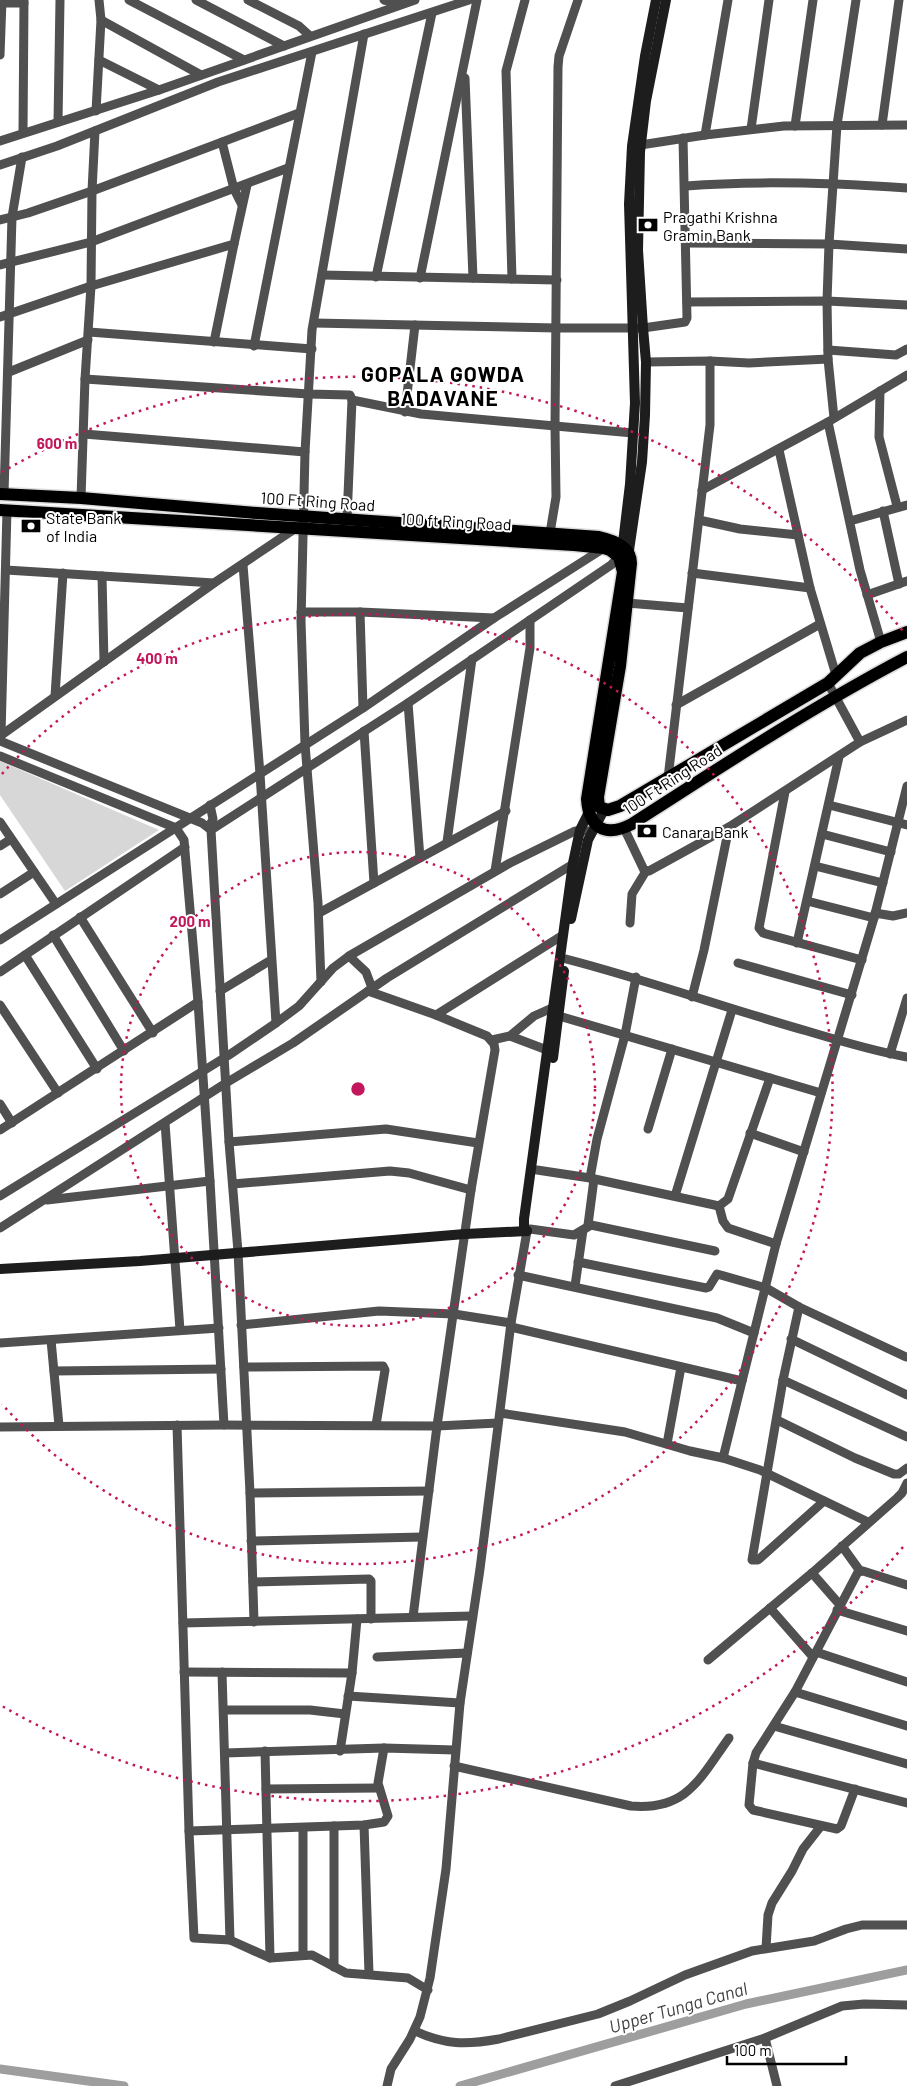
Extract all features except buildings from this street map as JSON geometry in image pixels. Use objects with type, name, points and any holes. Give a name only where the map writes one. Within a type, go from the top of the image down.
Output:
[{"type":"main road","points":[[594,828],[587,813],[587,799],[609,663],[618,553],[633,433],[638,328],[636,146],[645,56],[656,0]]},
{"type":"main road","points":[[636,146],[666,0]]},
{"type":"main road","points":[[618,553],[642,462],[646,362],[638,328]]},
{"type":"main road","name":"100 Ft Ring Road","points":[[2,494],[81,498],[300,524],[347,519],[599,536],[615,541],[618,553]]},
{"type":"main road","name":"100 ft Ring Road","points":[[4,510],[300,524],[618,553]]},
{"type":"main road","points":[[528,1230],[524,1229],[524,1219],[547,1050],[556,1012],[584,858],[594,828],[604,810],[599,807],[598,797],[620,666],[631,563],[618,553]]},
{"type":"main road","name":"100 Ft Ring Road","points":[[604,810],[620,806],[832,679],[860,653],[907,632]]},
{"type":"main road","name":"100 Ft Ring Road","points":[[594,828],[609,832],[624,828],[742,753],[907,658]]},
{"type":"main road","points":[[528,1230],[538,1170],[563,935],[573,863],[580,830],[587,813],[598,797]]},
{"type":"main road","points":[[0,1269],[174,1258],[528,1230]]},
{"type":"street","points":[[58,122],[60,0]]},
{"type":"street","points":[[96,112],[101,20],[99,0]]},
{"type":"street","points":[[129,0],[244,60]]},
{"type":"street","points":[[196,0],[284,46]]},
{"type":"street","points":[[248,0],[299,26],[310,36]]},
{"type":"street","points":[[384,0],[402,4]]},
{"type":"street","points":[[1,141],[58,122],[96,112],[415,0]]},
{"type":"street","points":[[1,165],[95,131],[218,82],[469,0]]},
{"type":"street","points":[[420,278],[476,0]]},
{"type":"street","points":[[512,279],[506,71],[525,0]]},
{"type":"street","points":[[550,533],[556,497],[554,427],[557,328],[558,67],[559,56],[578,0]]},
{"type":"street","points":[[705,135],[728,0]]},
{"type":"street","points":[[751,129],[769,0]]},
{"type":"street","points":[[795,126],[813,0]]},
{"type":"street","points":[[856,0],[837,125],[829,244],[828,354],[831,420],[850,521],[867,594],[881,642]]},
{"type":"street","points":[[882,125],[899,0]]},
{"type":"street","points":[[10,3],[18,135]]},
{"type":"street","points":[[0,56],[10,3]]},
{"type":"street","points":[[376,277],[432,13]]},
{"type":"street","points":[[101,20],[201,75]]},
{"type":"street","points":[[321,982],[319,913],[305,744],[300,524],[314,323],[364,34]]},
{"type":"street","points":[[254,346],[312,52]]},
{"type":"street","points":[[99,60],[159,90]]},
{"type":"street","points":[[464,64],[473,278]]},
{"type":"street","points":[[0,220],[28,213],[92,191],[299,113]]},
{"type":"street","points":[[636,146],[751,129],[795,126],[907,125]]},
{"type":"street","points":[[81,498],[85,379],[92,286],[91,242],[95,131]]},
{"type":"street","points":[[314,323],[638,328],[684,322],[687,318],[687,302],[686,186],[683,138]]},
{"type":"street","points":[[222,142],[234,189],[242,205]]},
{"type":"street","points":[[2,494],[9,372],[12,217],[22,157]]},
{"type":"street","points":[[0,265],[91,242],[288,168]]},
{"type":"street","points":[[686,186],[719,183],[834,184],[907,188]]},
{"type":"street","points":[[214,342],[246,184]]},
{"type":"street","points":[[686,243],[829,244],[907,249]]},
{"type":"street","points":[[0,317],[92,286],[234,244]]},
{"type":"street","points":[[322,275],[557,280]]},
{"type":"street","points":[[687,302],[827,301],[907,305]]},
{"type":"street","points":[[405,412],[415,325]]},
{"type":"street","points":[[9,372],[89,336],[312,349]]},
{"type":"street","points":[[646,362],[710,361],[749,363],[828,354],[896,355],[907,349]]},
{"type":"street","points":[[668,778],[710,425],[710,361]]},
{"type":"street","points":[[702,490],[778,450],[907,375]]},
{"type":"street","points":[[85,379],[308,394],[350,395],[352,400],[347,519]]},
{"type":"street","points":[[880,391],[879,437],[897,506]]},
{"type":"street","points":[[352,400],[405,412],[633,433]]},
{"type":"street","points":[[84,434],[305,452]]},
{"type":"street","points":[[778,450],[836,698],[860,742]]},
{"type":"street","points":[[850,521],[907,504]]},
{"type":"street","points":[[0,737],[6,570],[4,510]]},
{"type":"street","points":[[867,594],[903,582],[883,511]]},
{"type":"street","points":[[699,520],[740,529],[798,535]]},
{"type":"street","points":[[0,737],[214,583],[243,565],[300,524]]},
{"type":"street","points":[[0,940],[176,828],[188,818],[363,708],[494,618],[618,553]]},
{"type":"street","points":[[210,828],[408,703],[611,565],[618,553]]},
{"type":"street","points":[[243,565],[260,774],[260,798],[276,1023]]},
{"type":"street","points":[[6,570],[214,583]]},
{"type":"street","points":[[692,573],[810,588]]},
{"type":"street","points":[[55,696],[63,574]]},
{"type":"street","points":[[102,576],[104,662]]},
{"type":"street","points":[[192,582],[201,593]]},
{"type":"street","points":[[627,603],[688,608]]},
{"type":"street","points":[[301,612],[360,612],[494,618]]},
{"type":"street","points":[[360,612],[363,708]]},
{"type":"street","points":[[496,871],[530,648],[530,620]]},
{"type":"street","points":[[676,705],[820,624]]},
{"type":"street","points":[[447,842],[472,659]]},
{"type":"street","points":[[408,703],[420,858]]},
{"type":"street","points":[[630,923],[632,894],[646,872],[730,826],[860,742],[907,720]]},
{"type":"street","points":[[364,731],[374,883]]},
{"type":"street","points":[[0,737],[210,828]]},
{"type":"street","points":[[0,756],[176,828],[182,836],[185,847],[205,1098],[224,1425]]},
{"type":"street","points":[[797,943],[839,757]]},
{"type":"street","points":[[723,1458],[776,1244],[852,995],[891,852],[902,823],[907,786]]},
{"type":"street","points":[[785,792],[759,926],[760,931],[862,960]]},
{"type":"street","points":[[210,805],[213,819],[210,828],[242,1325],[254,1622]]},
{"type":"street","points":[[829,805],[902,823]]},
{"type":"street","points":[[319,913],[506,811]]},
{"type":"street","points":[[0,822],[56,904]]},
{"type":"street","points":[[692,997],[704,950],[730,826]]},
{"type":"street","points":[[0,1196],[224,1058],[276,1023],[299,1006],[334,968],[349,956],[496,871],[561,837],[580,830],[594,828]]},
{"type":"street","points":[[624,828],[646,872]]},
{"type":"street","points":[[822,834],[891,852]]},
{"type":"street","points":[[0,846],[11,839]]},
{"type":"street","points":[[0,972],[185,847]]},
{"type":"street","points":[[0,1228],[45,1201],[226,1083],[294,1043],[370,989],[584,858]]},
{"type":"street","points":[[815,866],[883,883]]},
{"type":"street","points":[[0,894],[34,872]]},
{"type":"street","points":[[807,901],[875,916],[893,916],[907,913]]},
{"type":"street","points":[[80,917],[153,1033]]},
{"type":"street","points":[[53,935],[124,1051]]},
{"type":"street","points":[[436,1015],[563,935]]},
{"type":"street","points":[[25,955],[97,1069]]},
{"type":"street","points":[[349,956],[366,972],[370,989]]},
{"type":"street","points":[[566,958],[636,977],[732,1010],[837,1040],[907,1057]]},
{"type":"street","points":[[220,991],[271,960]]},
{"type":"street","points":[[738,963],[852,995]]},
{"type":"street","points":[[575,1286],[578,1262],[586,1228],[597,1139],[626,1035],[636,977]]},
{"type":"street","points":[[370,989],[488,1036],[492,1040],[495,1050],[471,1190],[412,1617]]},
{"type":"street","points":[[890,1054],[907,998]]},
{"type":"street","points":[[0,1130],[153,1033],[198,1002]]},
{"type":"street","points":[[0,1005],[58,1094]]},
{"type":"street","points":[[675,1196],[732,1010]]},
{"type":"street","points":[[492,1040],[510,1036],[534,1016],[556,1012],[626,1035],[821,1093]]},
{"type":"street","points":[[510,1036],[547,1050]]},
{"type":"street","points":[[648,1129],[672,1049]]},
{"type":"street","points":[[720,1206],[728,1199],[770,1078]]},
{"type":"street","points":[[0,1104],[12,1123]]},
{"type":"street","points":[[165,1123],[180,1330]]},
{"type":"street","points":[[229,1142],[386,1129],[478,1143]]},
{"type":"street","points":[[750,1133],[804,1152]]},
{"type":"street","points":[[233,1184],[390,1170],[410,1173],[471,1190]]},
{"type":"street","points":[[538,1170],[592,1179],[720,1206]]},
{"type":"street","points":[[45,1201],[210,1182]]},
{"type":"street","points":[[720,1206],[723,1221],[728,1228],[776,1244]]},
{"type":"street","points":[[387,2083],[391,2069],[415,2031],[428,1990],[446,1868],[460,1703],[480,1569],[518,1275],[528,1230],[574,1234],[586,1228],[715,1251]]},
{"type":"street","points":[[578,1262],[706,1288],[709,1287],[718,1274],[766,1288],[799,1307],[906,1357]]},
{"type":"street","points":[[518,1275],[717,1318],[754,1333]]},
{"type":"street","points":[[799,1307],[783,1380],[751,1557],[754,1561],[758,1560],[824,1501]]},
{"type":"street","points":[[242,1325],[361,1312],[454,1314],[511,1325],[742,1382]]},
{"type":"street","points":[[0,1343],[219,1328]]},
{"type":"street","points":[[791,1339],[907,1395]]},
{"type":"street","points":[[51,1340],[59,1426]]},
{"type":"street","points":[[244,1367],[383,1366],[376,1425]]},
{"type":"street","points":[[667,1444],[681,1367]]},
{"type":"street","points":[[54,1370],[221,1369]]},
{"type":"street","points":[[783,1380],[907,1437]]},
{"type":"street","points":[[500,1412],[626,1432],[723,1458],[767,1474],[868,1522]]},
{"type":"street","points":[[777,1420],[860,1460],[894,1474],[899,1474],[907,1468]]},
{"type":"street","points":[[0,1427],[178,1425],[437,1426],[498,1423]]},
{"type":"street","points":[[178,1425],[184,1672],[194,1938],[230,1940],[270,1958],[303,1954],[315,1956],[350,1974],[408,1978],[428,1990]]},
{"type":"street","points":[[708,1660],[812,1573],[902,1493],[907,1483]]},
{"type":"street","points":[[250,1493],[429,1491]]},
{"type":"street","points":[[252,1540],[422,1537]]},
{"type":"street","points":[[842,1546],[860,1571],[907,1585]]},
{"type":"street","points":[[856,1789],[842,1826],[834,1829],[750,1808],[748,1802],[756,1753],[795,1692],[860,1571]]},
{"type":"street","points":[[812,1573],[839,1608],[907,1632]]},
{"type":"street","points":[[253,1582],[369,1579],[371,1581],[371,1619]]},
{"type":"street","points":[[770,1608],[814,1655],[907,1682]]},
{"type":"street","points":[[183,1623],[472,1616]]},
{"type":"street","points":[[340,1751],[352,1674],[357,1619]]},
{"type":"street","points":[[377,1657],[467,1653]]},
{"type":"street","points":[[184,1672],[352,1674]]},
{"type":"street","points":[[222,1672],[230,1940]]},
{"type":"street","points":[[795,1692],[907,1726]]},
{"type":"street","points":[[348,1696],[460,1703]]},
{"type":"street","points":[[224,1710],[310,1710],[345,1714]]},
{"type":"street","points":[[774,1726],[907,1764]]},
{"type":"street","points":[[454,1766],[631,1806],[654,1807],[675,1801],[693,1787],[729,1738]]},
{"type":"street","points":[[189,1831],[381,1824],[387,1820],[387,1813],[379,1788],[384,1748]]},
{"type":"street","points":[[225,1753],[340,1751],[384,1748],[455,1750]]},
{"type":"street","points":[[265,1751],[270,1958]]},
{"type":"street","points":[[753,1763],[907,1803]]},
{"type":"street","points":[[266,1790],[379,1788]]},
{"type":"street","points":[[364,1825],[369,1974]]},
{"type":"street","points":[[334,1826],[334,1967]]},
{"type":"street","points":[[766,1948],[770,1909],[803,1849],[821,1826]]},
{"type":"street","points":[[303,1828],[303,1954]]},
{"type":"street","points":[[415,2031],[442,2042],[499,2039],[598,2014],[685,1975],[766,1948],[814,1941],[862,1925],[907,1925]]},
{"type":"street","points":[[615,2086],[765,2038],[842,2006],[864,2004],[907,2005]]},
{"type":"street","points":[[765,2038],[777,2086]]},
{"type":"shaded area","points":[[0,761],[159,830],[65,891],[0,795]]},
{"type":"waterway","name":"Upper Tunga Canal","points":[[460,2086],[746,2004],[907,1970]]},
{"type":"waterway","name":"Upper Tunga Canal","points":[[0,2069],[124,2086]]},
{"type":"place","name":"Pragathi Krishna Gramin Bank","points":[[648,225]]},
{"type":"place","name":"State Bank of India","points":[[31,526]]},
{"type":"place","name":"Canara Bank","points":[[647,831]]},
{"type":"district","name":"GOPALA GOWDA BADAVANE","points":[[443,385]]}]
